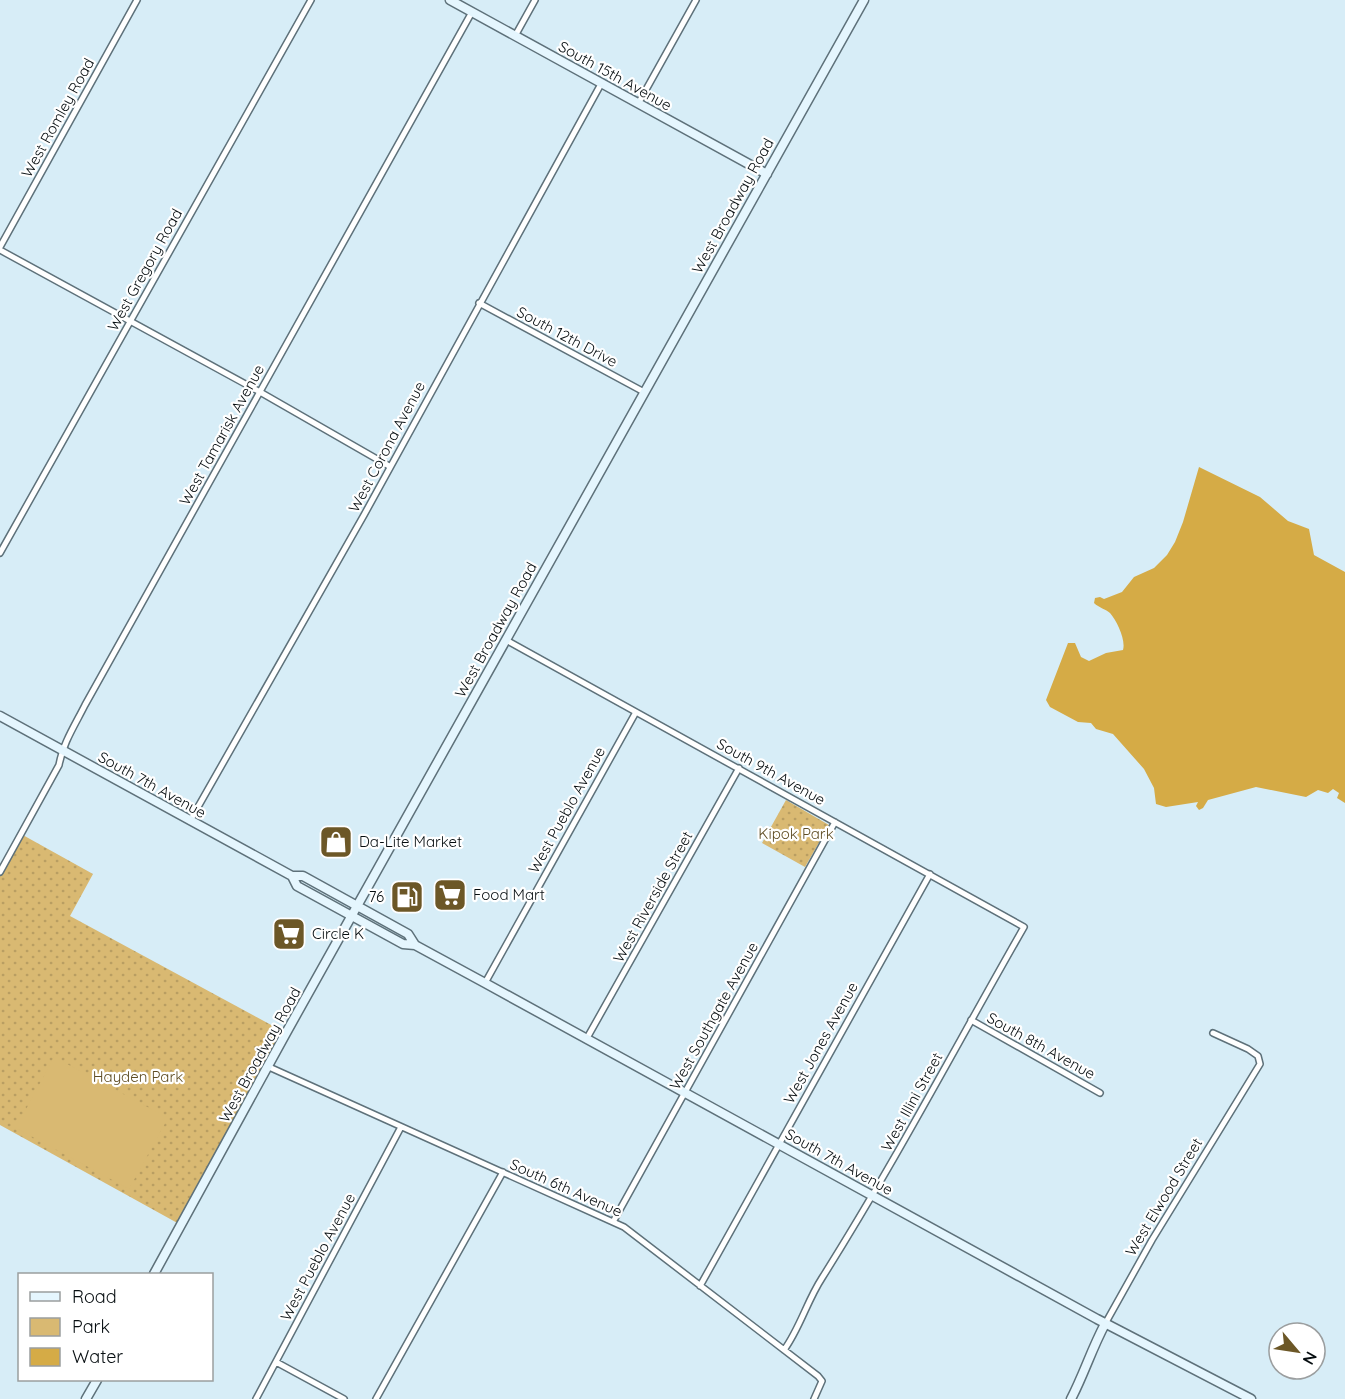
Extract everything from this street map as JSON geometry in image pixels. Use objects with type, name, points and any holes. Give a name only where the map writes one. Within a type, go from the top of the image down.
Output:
[{"type":"main road","name":"South 15th Avenue","points":[[450,0],[767,174]]},
{"type":"main road","name":"West Broadway Road","points":[[155,1273],[351,916],[864,0]]},
{"type":"main road","name":"South 7th Avenue","points":[[0,716],[292,876],[303,876],[408,934],[415,945]]},
{"type":"main road","name":"South 7th Avenue","points":[[292,876],[297,886],[351,916],[405,945],[415,945],[1105,1324],[1251,1399]]},
{"type":"main road","name":"West Elwood Street","points":[[1071,1399],[1105,1324]]},
{"type":"main road","points":[[86,1399],[96,1381]]},
{"type":"street","name":"West Romley Road","points":[[0,249],[137,0]]},
{"type":"street","name":"West Gregory Road","points":[[0,553],[311,0]]},
{"type":"street","points":[[515,36],[535,0]]},
{"type":"street","points":[[638,104],[696,0]]},
{"type":"street","name":"West Tamarisk Avenue","points":[[0,872],[59,765],[62,751],[80,716],[472,12]]},
{"type":"street","name":"West Corona Avenue","points":[[190,821],[364,515],[601,84]]},
{"type":"street","points":[[0,249],[389,466]]},
{"type":"street","name":"South 12th Drive","points":[[479,303],[644,392]]},
{"type":"street","name":"South 9th Avenue","points":[[506,640],[1024,927]]},
{"type":"street","name":"West Pueblo Avenue","points":[[485,983],[636,711]]},
{"type":"street","name":"West Riverside Street","points":[[587,1038],[739,768]]},
{"type":"street","name":"West Southgate Avenue","points":[[613,1222],[835,822]]},
{"type":"street","name":"West Jones Avenue","points":[[700,1286],[930,874]]},
{"type":"street","name":"West Illini Street","points":[[784,1350],[792,1340],[820,1281],[873,1197],[1024,927]]},
{"type":"street","name":"South 8th Avenue","points":[[971,1020],[1100,1093]]},
{"type":"street","name":"West Elwood Street","points":[[1105,1324],[1152,1240],[1260,1064],[1258,1056],[1248,1049],[1213,1033]]},
{"type":"street","name":"South 6th Avenue","points":[[268,1067],[624,1227],[822,1381],[814,1399]]},
{"type":"street","name":"West Pueblo Avenue","points":[[256,1399],[401,1127]]},
{"type":"street","points":[[376,1399],[503,1172]]},
{"type":"street","points":[[276,1362],[344,1399]]},
{"type":"green space","name":"Kipok Park","points":[[786,800],[829,825],[805,867],[762,843]]},
{"type":"green space","name":"Hayden Park","points":[[21,834],[93,874],[70,916],[286,1033],[181,1225],[0,1125],[0,872]]},
{"type":"green space","points":[[54,1057],[168,1118],[129,1189],[16,1128]]},
{"type":"water","points":[[1199,467],[1260,497],[1288,521],[1309,529],[1314,555],[1345,572],[1345,803],[1337,798],[1339,793],[1333,789],[1328,793],[1318,790],[1306,797],[1256,787],[1208,800],[1199,810],[1196,806],[1198,802],[1166,807],[1156,804],[1154,788],[1144,769],[1113,734],[1096,729],[1091,723],[1078,722],[1050,707],[1046,700],[1068,643],[1075,643],[1081,657],[1089,661],[1106,653],[1123,650],[1122,636],[1113,616],[1094,603],[1095,598],[1104,599],[1122,592],[1134,577],[1154,568],[1167,555],[1183,522]]},
{"type":"place","name":"Da-Lite Market","points":[[336,842]]},
{"type":"place","name":"Food Mart","points":[[450,895]]},
{"type":"place","name":"76","points":[[407,897]]},
{"type":"place","name":"Circle K","points":[[289,934]]}]
